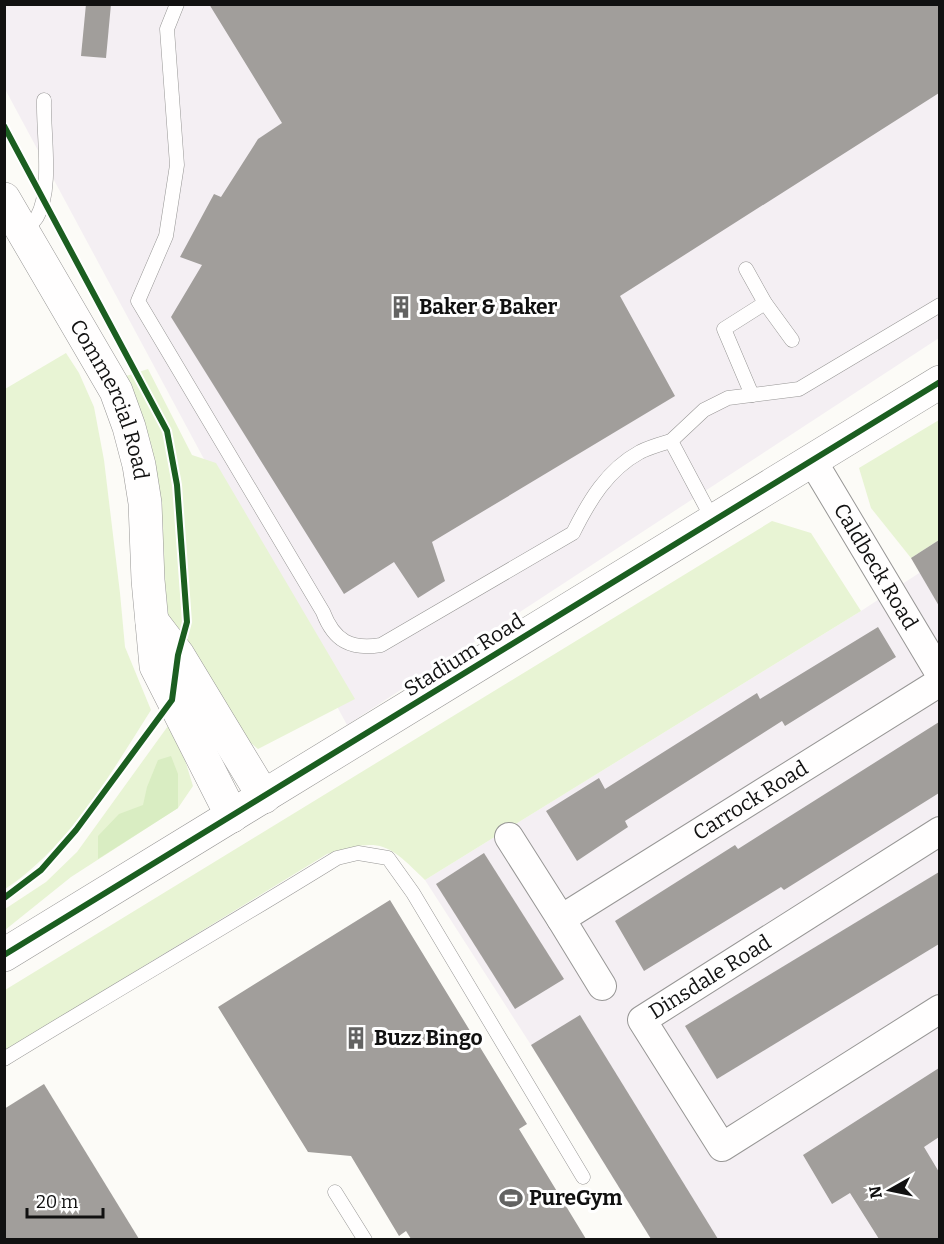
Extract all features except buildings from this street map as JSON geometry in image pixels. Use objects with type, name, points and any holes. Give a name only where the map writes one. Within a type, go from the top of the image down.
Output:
[{"type":"street","name":"Commercial Road","points":[[4,199],[116,391],[139,465],[145,503],[148,580],[156,666],[232,816]]},
{"type":"street","name":"Stadium Road","points":[[4,955],[939,382]]},
{"type":"street","name":"Caldbeck Road","points":[[812,460],[939,674]]},
{"type":"street","points":[[152,621],[178,655],[264,797]]},
{"type":"street","name":"Carrock Road","points":[[561,919],[939,682]]},
{"type":"street","name":"Dinsdale Road","points":[[939,831],[642,1020],[722,1146],[939,1009]]},
{"type":"street","points":[[509,837],[602,986]]},
{"type":"lane","points":[[177,4],[167,29],[177,165],[166,236],[138,302],[323,612],[328,626],[351,645],[366,647],[381,645],[573,533],[589,501],[612,473],[640,452],[671,441],[704,410],[728,398],[799,389],[939,306]]},
{"type":"lane","points":[[24,231],[36,218],[43,199],[46,162],[43,128],[44,100]]},
{"type":"lane","points":[[746,269],[765,303],[792,340]]},
{"type":"lane","points":[[752,395],[724,328],[765,303]]},
{"type":"lane","points":[[671,441],[713,520]]},
{"type":"lane","points":[[4,1059],[200,943],[337,858],[358,853],[388,858],[419,902],[583,1177]]},
{"type":"lane","points":[[335,1192],[365,1239]]},
{"type":"shaded area","points":[[4,5],[939,5],[939,338],[347,725],[5,89]]},
{"type":"shaded area","points":[[939,560],[939,1239],[651,1239],[531,1045],[425,880],[861,611]]},
{"type":"green space","points":[[66,353],[79,373],[94,407],[104,460],[125,647],[151,710],[87,808],[49,853],[5,889],[5,389]]},
{"type":"green space","points":[[148,369],[192,455],[216,463],[355,699],[258,749],[229,725],[164,614],[159,498],[151,444],[117,379]]},
{"type":"green space","points":[[939,420],[939,540],[911,558],[871,508],[859,468]]},
{"type":"green space","points":[[772,521],[811,533],[861,611],[425,880],[401,857],[381,846],[359,846],[327,854],[5,1051],[5,990]]},
{"type":"green space","points":[[168,726],[185,760],[193,786],[178,808],[71,877],[5,930],[5,909],[46,882],[77,852]]},
{"type":"green space","points":[[171,756],[178,774],[178,808],[98,859],[98,836],[119,814],[143,805],[147,787],[158,760]]},
{"type":"cycle path","points":[[4,126],[167,431],[177,485],[187,622],[178,655],[172,700],[76,830],[41,870],[4,898]]},
{"type":"cycle path","points":[[4,955],[940,382]]},
{"type":"place","name":"Baker & Baker","points":[[401,307]]},
{"type":"place","name":"Buzz Bingo","points":[[356,1038]]},
{"type":"place","name":"PureGym","points":[[511,1198]]}]
